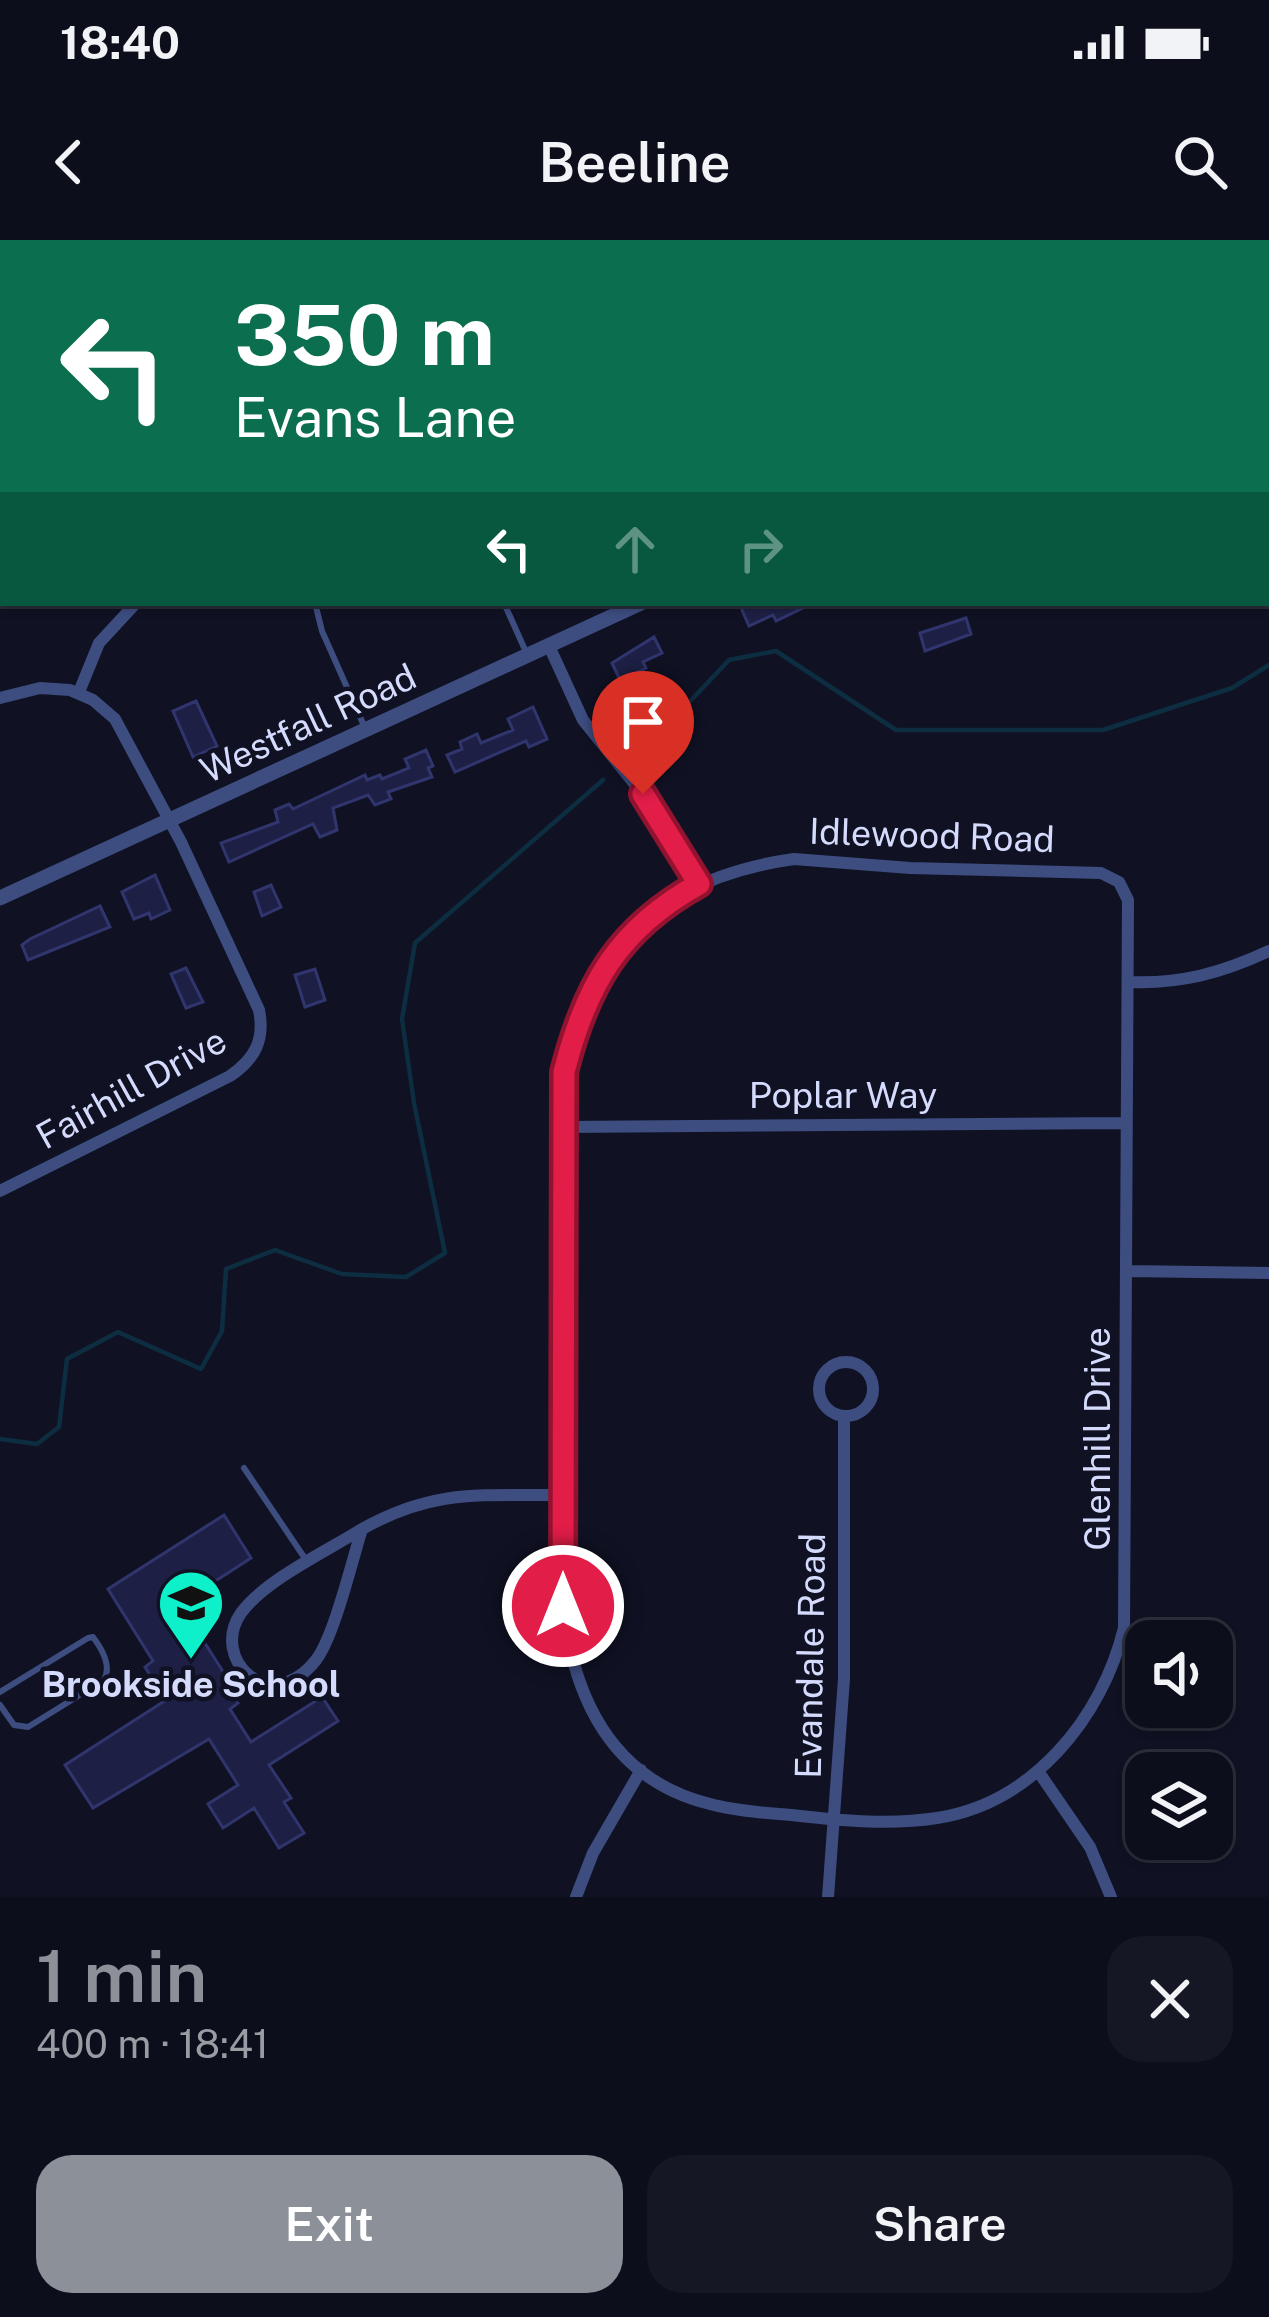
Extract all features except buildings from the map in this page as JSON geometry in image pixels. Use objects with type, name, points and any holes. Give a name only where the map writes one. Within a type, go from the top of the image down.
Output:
[{"type":"street","points":[[0,698],[40,688],[80,692],[99,643],[133,606]]},
{"type":"street","name":"Westfall Road","points":[[0,898],[635,606]]},
{"type":"street","points":[[549,646],[583,720],[658,813],[699,884]]},
{"type":"street","name":"Fairhill Drive","points":[[0,1191],[230,1076],[253,1056],[260,1042],[259,1010],[169,820],[122,729],[80,692]]},
{"type":"street","name":"Idlewood Road","points":[[836,1820],[716,1806],[681,1793],[641,1770],[598,1726],[574,1672],[563,1606],[562,1127],[564,1072],[575,1028],[596,980],[625,940],[653,914],[699,884],[745,868],[794,859],[1108,875]]},
{"type":"street","name":"Glenhill Drive","points":[[836,1820],[890,1822],[953,1815],[998,1798],[1038,1771],[1091,1708],[1118,1654],[1124,1628],[1128,900],[1123,886],[1108,875]]},
{"type":"street","points":[[1129,982],[1198,978],[1269,951]]},
{"type":"street","name":"Poplar Way","points":[[562,1127],[1124,1124]]},
{"type":"street","points":[[1127,1271],[1269,1273]]},
{"type":"street","name":"Evandale Road","points":[[849,1362],[866,1370],[873,1387],[868,1405],[844,1416],[822,1403],[819,1387],[832,1365],[849,1362]]},
{"type":"street","name":"Evandale Road","points":[[828,1897],[844,1679],[844,1416]]},
{"type":"street","points":[[362,1529],[320,1655],[299,1678],[276,1686],[254,1680],[240,1667],[232,1642],[237,1618],[253,1599],[362,1529],[416,1502],[440,1497],[562,1495]]},
{"type":"street","points":[[576,1897],[592,1853],[641,1770]]},
{"type":"street","points":[[1038,1771],[1090,1846],[1111,1897]]},
{"type":"lane","points":[[316,606],[366,730]]},
{"type":"lane","points":[[505,606],[528,655]]},
{"type":"lane","points":[[244,1468],[308,1563]]},
{"type":"lane","points":[[0,1692],[88,1638],[98,1643],[107,1664],[104,1680],[28,1727],[14,1725],[2,1712]]},
{"type":"waterway","points":[[648,746],[729,660],[776,651],[896,730],[1103,730],[1232,688],[1269,665]]},
{"type":"waterway","points":[[0,1439],[37,1444],[59,1427],[67,1359],[118,1332],[201,1369],[222,1331],[226,1269],[275,1250],[342,1274],[406,1277],[445,1253],[402,1019],[415,943],[603,780]]},
{"type":"place","name":"Brookside School","points":[[191,1662]]},
{"type":"route","points":[[563,1606],[564,1072],[575,1028],[610,959],[653,914],[699,884],[643,794]]}]
